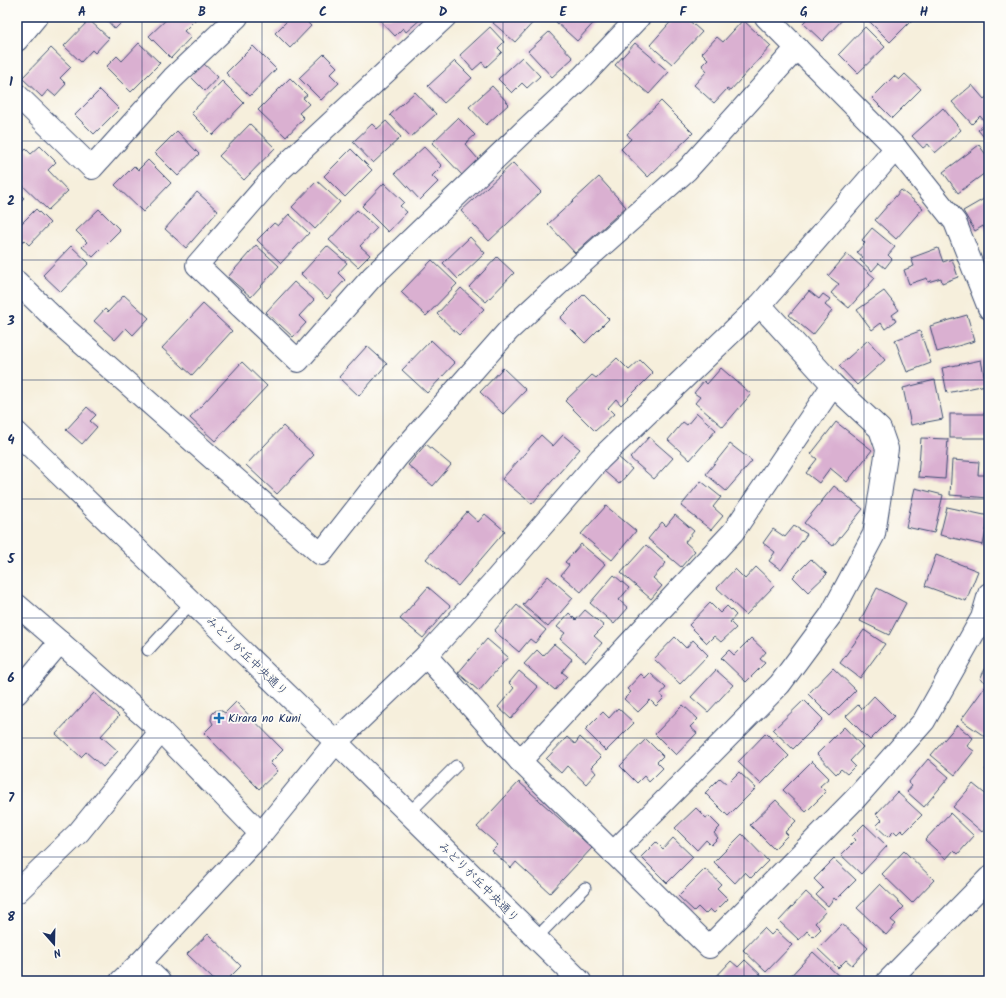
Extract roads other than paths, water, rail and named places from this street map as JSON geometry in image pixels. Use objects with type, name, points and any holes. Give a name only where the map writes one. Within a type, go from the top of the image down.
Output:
[{"type":"street","points":[[17,40],[36,17]]},
{"type":"street","points":[[17,95],[92,168],[173,78],[237,17]]},
{"type":"street","points":[[444,17],[277,173],[197,265],[298,361],[372,277],[523,132],[584,76],[638,17]]},
{"type":"street","points":[[766,17],[896,148],[955,222],[989,308]]},
{"type":"street","points":[[17,282],[60,324],[321,554],[397,457],[508,331],[687,170],[797,48]]},
{"type":"street","points":[[121,981],[261,834],[336,742],[426,656],[496,579],[600,459],[760,305],[896,148]]},
{"type":"street","points":[[613,853],[780,684],[831,615],[874,534],[887,449],[880,428],[833,385],[760,305]]},
{"type":"street","points":[[520,761],[733,532],[833,385]]},
{"type":"street","name":"みどりが丘中央通り","points":[[17,432],[580,981]]},
{"type":"street","points":[[426,656],[520,761],[709,947],[855,799],[924,721],[985,620],[989,594]]},
{"type":"street","points":[[17,605],[161,731],[261,834]]},
{"type":"street","points":[[17,693],[60,642]]},
{"type":"street","points":[[17,892],[78,832],[161,731]]},
{"type":"street","points":[[888,981],[989,878]]},
{"type":"street","points":[[140,962],[159,981]]},
{"type":"lane","points":[[148,650],[192,602]]},
{"type":"lane","points":[[409,813],[456,766]]},
{"type":"lane","points":[[536,938],[585,888]]},
{"type":"place","name":"Kirara no Kuni","points":[[219,718]]}]
